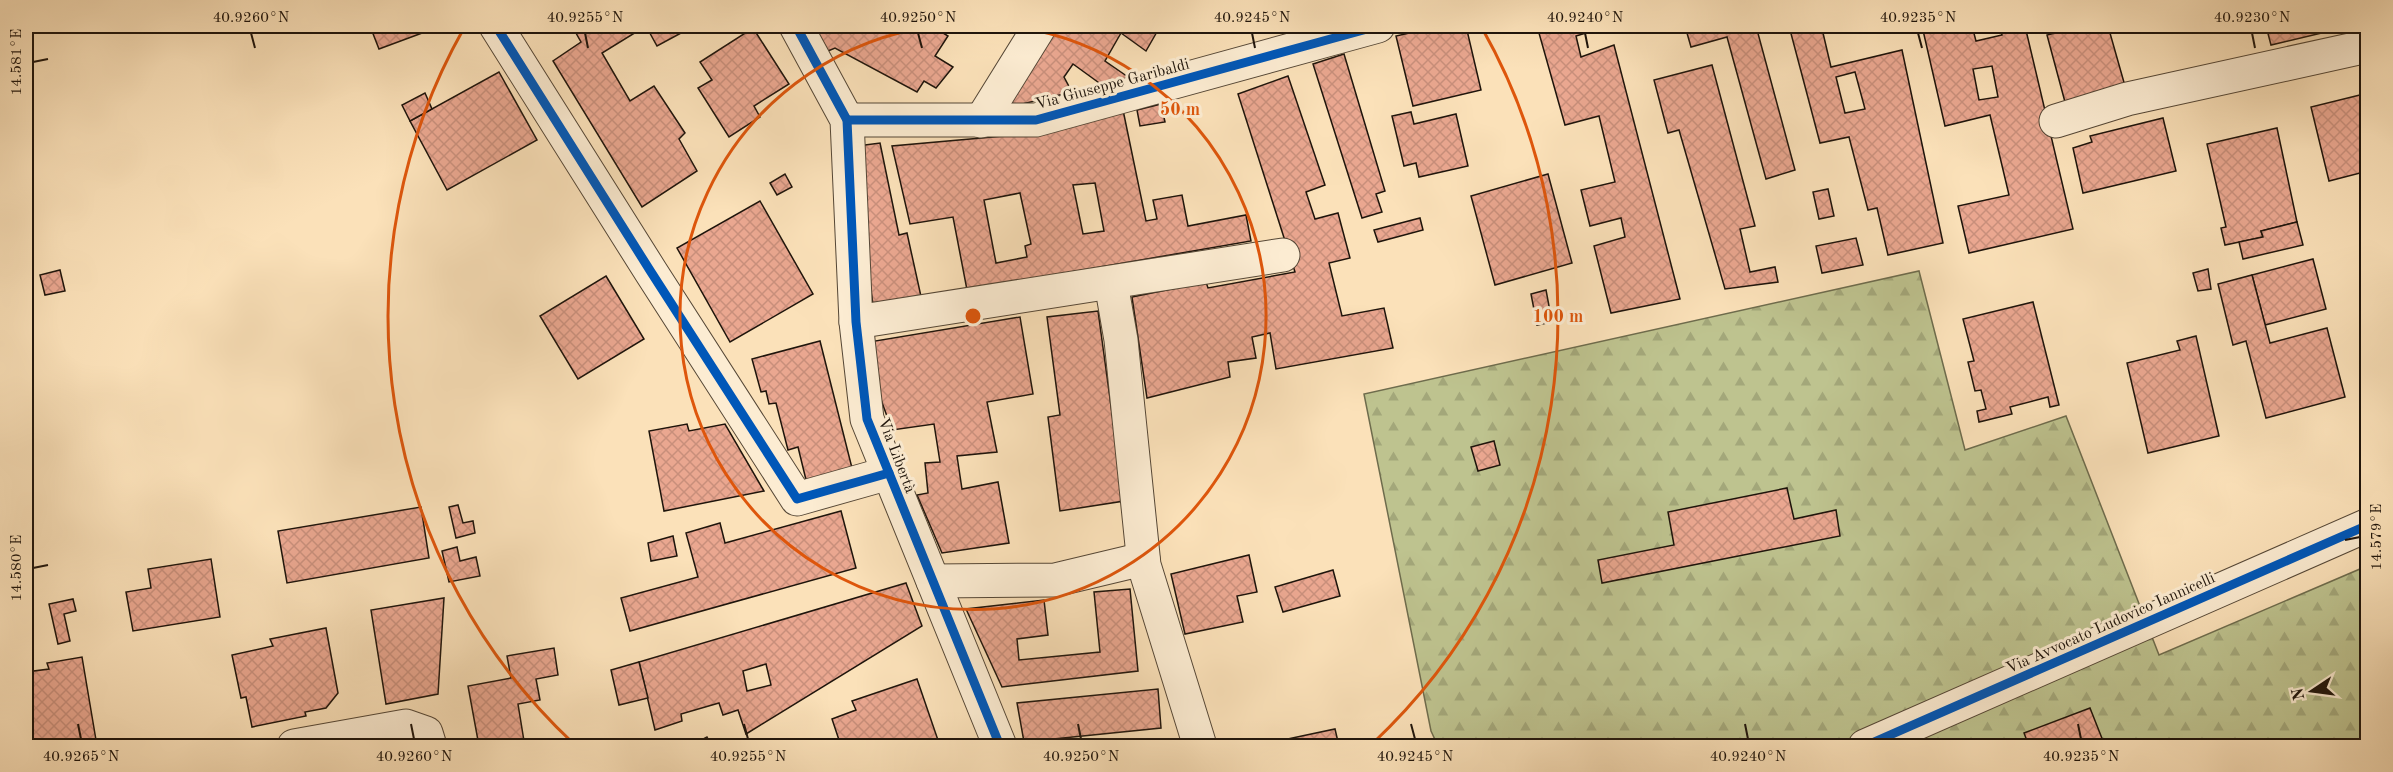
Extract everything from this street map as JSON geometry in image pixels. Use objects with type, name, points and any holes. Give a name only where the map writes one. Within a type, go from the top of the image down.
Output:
[{"type":"street","points":[[496,26],[797,499],[889,473]]},
{"type":"street","points":[[796,26],[848,120]]},
{"type":"street","points":[[981,121],[1040,26]]},
{"type":"street","name":"Via Giuseppe Garibaldi","points":[[848,120],[1036,120],[1362,28]]},
{"type":"street","points":[[2056,121],[2127,99],[2367,46]]},
{"type":"street","name":"Via Libertà","points":[[848,120],[856,322],[867,419],[1000,747]]},
{"type":"street","points":[[856,322],[1283,255]]},
{"type":"street","points":[[1111,283],[1121,340],[1143,559],[1200,747]]},
{"type":"street","name":"Via Avvocato Ludovico Iannicelli","points":[[1865,747],[2367,525]]},
{"type":"street","points":[[933,581],[1055,580],[1143,559]]},
{"type":"street","points":[[294,747],[406,726],[426,733],[430,747]]},
{"type":"green space","points":[[1919,271],[1965,450],[2066,416],[2159,655],[2367,566],[2367,746],[1438,746],[1431,731],[1364,394]]},
{"type":"building","points":[[370,26],[441,26],[379,49]]},
{"type":"building","points":[[572,26],[646,26],[602,53],[630,101],[654,86],[685,133],[679,139],[697,171],[642,207],[553,61],[581,42]]},
{"type":"building","points":[[646,26],[694,26],[657,46]]},
{"type":"building","points":[[932,26],[948,36],[935,56],[953,67],[936,88],[924,81],[917,92],[835,48],[828,51],[815,27]]},
{"type":"building","points":[[1052,26],[1152,26],[1158,30],[1146,51],[1121,33],[1105,61],[1131,79],[1102,85],[1073,64],[1064,77],[1072,92],[1014,106],[1009,95]]},
{"type":"building","points":[[1440,26],[1466,26],[1481,90],[1413,106],[1396,36]]},
{"type":"building","points":[[1537,26],[1609,26],[1576,36],[1581,57],[1614,45],[1680,299],[1611,313],[1594,246],[1625,237],[1621,218],[1590,226],[1581,190],[1615,182],[1599,116],[1565,125]]},
{"type":"building","points":[[1685,26],[1756,26],[1795,170],[1766,179],[1727,37],[1691,47]]},
{"type":"building","points":[[1789,26],[1855,26],[1823,33],[1831,67],[1902,50],[1943,243],[1888,255],[1877,208],[1868,210],[1849,137],[1820,143]],"holes":[[[1855,72],[1865,109],[1845,113],[1836,77]]]},
{"type":"building","points":[[1922,26],[1972,26],[1976,41],[2002,35],[1999,26],[2025,26],[2073,229],[1969,253],[1958,206],[2009,195],[1990,115],[1945,126]],"holes":[[[1992,66],[1998,97],[1979,100],[1973,69]]]},
{"type":"building","points":[[2083,26],[2108,26],[2125,86],[2065,102],[2047,35]]},
{"type":"building","points":[[2266,26],[2351,26],[2271,45]]},
{"type":"building","points":[[753,28],[789,84],[754,106],[760,117],[729,137],[698,88],[712,80],[700,62]]},
{"type":"building","points":[[1344,54],[1385,191],[1376,194],[1382,212],[1362,218],[1313,64]]},
{"type":"building","points":[[1712,65],[1755,226],[1740,229],[1750,272],[1775,267],[1778,282],[1725,289],[1679,130],[1668,133],[1654,80]]},
{"type":"building","points":[[499,72],[537,140],[447,190],[410,121]]},
{"type":"building","points":[[1288,76],[1325,185],[1306,192],[1315,219],[1338,213],[1350,258],[1329,263],[1342,316],[1384,308],[1393,348],[1276,369],[1270,333],[1252,337],[1256,358],[1228,362],[1230,377],[1147,398],[1132,297],[1206,282],[1208,288],[1295,272],[1238,94]]},
{"type":"building","points":[[425,93],[432,109],[410,121],[402,105]]},
{"type":"building","points":[[2368,93],[2368,171],[2329,181],[2311,107]]},
{"type":"building","points":[[1161,104],[1165,122],[1140,126],[1137,110]]},
{"type":"building","points":[[1123,110],[1146,221],[1157,219],[1153,200],[1182,195],[1188,226],[1246,215],[1251,241],[967,290],[953,217],[910,224],[892,146],[1025,134]],"holes":[[[1095,183],[1104,231],[1083,234],[1073,185]],[[1020,193],[1031,244],[1025,246],[1027,257],[996,263],[984,200]]]},
{"type":"building","points":[[1411,112],[1414,124],[1456,114],[1468,166],[1419,177],[1416,163],[1404,166],[1392,116]]},
{"type":"building","points":[[2163,118],[2176,171],[2083,193],[2073,148],[2092,142],[2090,136]]},
{"type":"building","points":[[2277,128],[2297,222],[2261,231],[2263,237],[2225,245],[2221,228],[2226,227],[2207,144]]},
{"type":"building","points":[[880,143],[899,235],[907,233],[922,301],[874,311],[850,147]]},
{"type":"building","points":[[785,174],[792,187],[777,195],[770,183]]},
{"type":"building","points":[[1548,174],[1572,263],[1495,285],[1471,196]]},
{"type":"building","points":[[1828,189],[1834,216],[1819,219],[1813,192]]},
{"type":"building","points":[[760,201],[813,294],[730,342],[677,248]]},
{"type":"building","points":[[1420,218],[1423,230],[1378,242],[1374,230]]},
{"type":"building","points":[[2297,222],[2303,245],[2243,259],[2239,242],[2263,237],[2261,231]]},
{"type":"building","points":[[1856,238],[1863,265],[1822,273],[1816,246]]},
{"type":"building","points":[[2313,259],[2326,309],[2265,325],[2252,275]]},
{"type":"building","points":[[2208,269],[2211,289],[2198,291],[2193,273]]},
{"type":"building","points":[[60,270],[65,291],[45,295],[40,275]]},
{"type":"building","points":[[2252,275],[2270,343],[2327,328],[2345,397],[2266,418],[2246,341],[2233,345],[2218,284]]},
{"type":"building","points":[[606,276],[644,339],[578,379],[540,316]]},
{"type":"building","points":[[1546,290],[1552,322],[1537,325],[1531,294]]},
{"type":"building","points":[[2033,302],[2059,405],[2050,407],[2048,397],[2010,407],[2012,414],[1979,422],[1977,411],[1986,409],[1981,390],[1975,391],[1968,362],[1974,361],[1963,319]]},
{"type":"building","points":[[1098,311],[1124,501],[1060,511],[1048,417],[1060,415],[1047,317]]},
{"type":"building","points":[[1020,317],[1033,394],[987,402],[997,452],[957,456],[962,489],[998,482],[1009,543],[942,553],[917,495],[928,493],[925,463],[940,462],[934,424],[892,430],[876,386],[869,342]]},
{"type":"building","points":[[2196,336],[2219,436],[2148,453],[2127,363],[2180,350],[2177,341]]},
{"type":"building","points":[[820,341],[854,476],[808,488],[798,447],[788,450],[776,403],[769,404],[766,391],[761,392],[752,359]]},
{"type":"building","points":[[687,424],[689,431],[725,424],[764,491],[664,511],[649,431]]},
{"type":"building","points":[[1494,441],[1500,465],[1478,471],[1471,447]]},
{"type":"building","points":[[1787,488],[1794,519],[1836,510],[1840,536],[1602,583],[1598,560],[1674,545],[1668,512]]},
{"type":"building","points":[[458,505],[463,523],[473,521],[475,533],[456,538],[449,507]]},
{"type":"building","points":[[421,507],[429,558],[287,583],[278,531]]},
{"type":"building","points":[[841,511],[856,568],[630,631],[621,598],[698,577],[686,533],[720,523],[725,543]]},
{"type":"building","points":[[673,536],[677,556],[651,561],[648,543]]},
{"type":"building","points":[[457,547],[460,561],[476,557],[480,576],[449,582],[442,551]]},
{"type":"building","points":[[1249,555],[1257,592],[1237,596],[1243,622],[1185,634],[1171,574]]},
{"type":"building","points":[[211,559],[220,617],[133,631],[126,592],[151,588],[148,569]]},
{"type":"building","points":[[1333,570],[1340,596],[1283,612],[1275,587]]},
{"type":"building","points":[[906,583],[922,626],[746,734],[738,710],[723,715],[719,703],[681,714],[682,721],[655,730],[639,662]],"holes":[[[766,664],[771,685],[747,691],[743,671]]]},
{"type":"building","points":[[1130,589],[1138,671],[1002,687],[966,609],[1044,600],[1048,635],[1017,639],[1019,660],[1100,652],[1094,592]]},
{"type":"building","points":[[444,598],[438,694],[386,704],[371,610]]},
{"type":"building","points":[[73,599],[76,611],[64,614],[70,641],[58,644],[49,604]]},
{"type":"building","points":[[326,628],[338,693],[326,708],[305,712],[306,716],[252,727],[246,697],[241,698],[232,655],[273,646],[270,639]]},
{"type":"building","points":[[554,648],[558,675],[536,679],[540,700],[518,704],[524,741],[479,746],[468,686],[511,678],[507,656]]},
{"type":"building","points":[[82,657],[96,740],[56,746],[26,746],[26,672],[49,669],[47,663]]},
{"type":"building","points":[[639,662],[648,698],[619,705],[611,670]]},
{"type":"building","points":[[917,679],[940,746],[841,746],[832,719],[856,710],[852,701]]},
{"type":"building","points":[[1158,689],[1161,728],[1024,742],[1017,703]]},
{"type":"building","points":[[2090,708],[2105,746],[2029,746],[2024,733]]},
{"type":"building","points":[[1335,729],[1339,746],[1254,746]]},
{"type":"building","points":[[707,737],[712,746],[692,745]]},
{"type":"cycle path","points":[[496,26],[797,499],[889,473]]},
{"type":"cycle path","points":[[796,26],[847,120],[856,322],[867,419],[1000,746]]},
{"type":"cycle path","points":[[847,120],[1036,120],[1378,26]]},
{"type":"cycle path","points":[[1865,746],[2368,525]]}]
